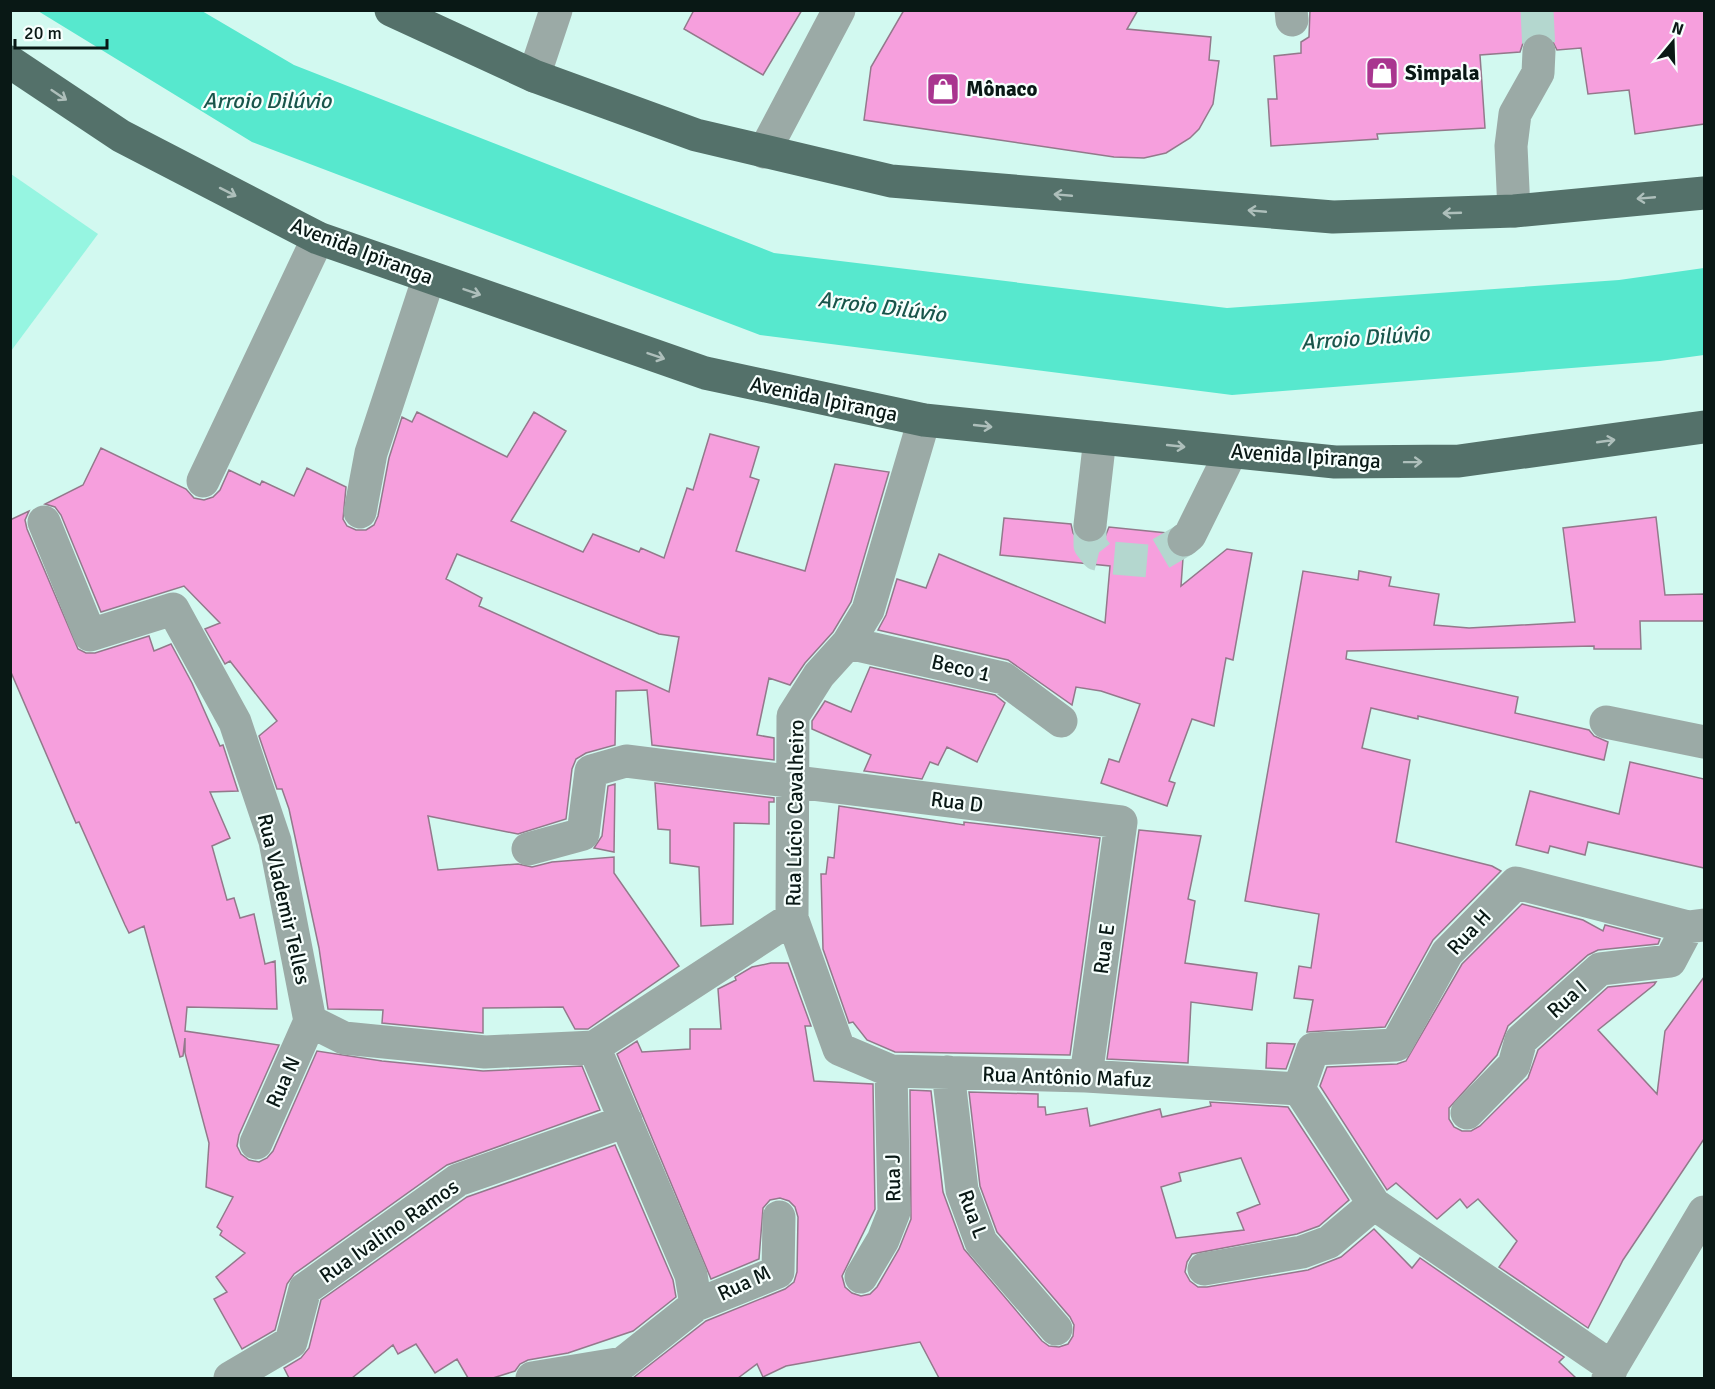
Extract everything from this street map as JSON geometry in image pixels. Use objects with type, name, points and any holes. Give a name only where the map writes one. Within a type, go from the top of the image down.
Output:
[{"type":"main road","points":[[391,10],[534,76],[696,135],[891,181],[1333,217],[1514,211],[1704,193]]},
{"type":"main road","name":"Avenida Ipiranga","points":[[10,62],[121,136],[318,238],[705,374],[924,420],[1335,462],[1459,461],[1704,427]]},
{"type":"street","points":[[534,76],[556,10]]},
{"type":"street","points":[[764,152],[839,10]]},
{"type":"street","points":[[1514,211],[1511,146],[1515,114],[1538,73],[1539,51]]},
{"type":"street","points":[[203,481],[318,238]]},
{"type":"street","points":[[360,512],[376,435],[429,277]]},
{"type":"street","name":"Rua Lúcio Cavalheiro","points":[[839,1049],[792,918],[793,716],[819,675],[848,643],[868,610],[924,420]]},
{"type":"street","points":[[1090,525],[1100,438]]},
{"type":"street","points":[[1184,540],[1190,535],[1231,452]]},
{"type":"street","name":"Rua Vlademir Telles","points":[[44,522],[90,635],[173,609],[235,722],[275,841],[310,1021]]},
{"type":"street","name":"Beco 1","points":[[848,643],[1003,678],[1061,721]]},
{"type":"street","points":[[1606,722],[1704,742]]},
{"type":"street","name":"Rua D","points":[[528,849],[583,834],[591,771],[626,761],[766,776],[794,782],[1121,822]]},
{"type":"street","name":"Rua E","points":[[1086,1076],[1121,822]]},
{"type":"street","name":"Rua H","points":[[1299,1089],[1313,1049],[1396,1045],[1447,953],[1516,883],[1696,926]]},
{"type":"street","points":[[310,1021],[344,1038],[485,1052],[594,1047],[792,918]]},
{"type":"street","name":"Rua I","points":[[1467,1113],[1514,1065],[1521,1040],[1600,969],[1670,961],[1696,926]]},
{"type":"street","name":"Rua N","points":[[256,1143],[310,1021]]},
{"type":"street","points":[[532,1378],[623,1363],[696,1305],[691,1275],[594,1047]]},
{"type":"street","name":"Rua Antônio Mafuz","points":[[839,1049],[891,1071],[1086,1076],[1299,1089]]},
{"type":"street","name":"Rua J","points":[[861,1277],[883,1240],[894,1212],[891,1071]]},
{"type":"street","name":"Rua L","points":[[948,1072],[962,1190],[981,1242],[1056,1329]]},
{"type":"street","points":[[1299,1089],[1374,1204],[1610,1373],[1704,1212]]},
{"type":"street","name":"Rua Ivalino Ramos","points":[[230,1378],[291,1342],[305,1289],[458,1180],[626,1122]]},
{"type":"street","points":[[1204,1269],[1302,1252],[1329,1242],[1374,1204]]},
{"type":"street","name":"Rua M","points":[[696,1305],[778,1272],[779,1217]]},
{"type":"shaded area","points":[[11,174],[98,234],[11,351]]},
{"type":"water","name":"Arroio Dilúvio","points":[[38,11],[202,11],[294,65],[774,253],[1227,308],[1619,280],[1704,268],[1704,355],[1660,361],[1232,395],[760,335],[252,142]]},
{"type":"building","points":[[694,10],[802,10],[763,75],[684,29]]},
{"type":"building","points":[[904,10],[1138,10],[1127,29],[1211,37],[1209,60],[1219,61],[1213,104],[1199,129],[1190,138],[1166,153],[1144,158],[1114,157],[864,120],[871,67]]},
{"type":"building","points":[[1310,10],[1704,10],[1704,124],[1635,134],[1629,90],[1588,94],[1581,48],[1557,50],[1550,36],[1539,32],[1531,34],[1524,40],[1520,52],[1480,55],[1485,128],[1377,134],[1378,139],[1271,146],[1268,99],[1277,99],[1274,56],[1301,53],[1301,42],[1309,37]]},
{"type":"building","points":[[417,412],[507,457],[534,412],[566,431],[511,521],[583,552],[593,534],[639,552],[641,548],[664,558],[687,488],[693,490],[710,434],[759,447],[750,477],[759,480],[736,551],[805,571],[835,464],[889,472],[851,602],[833,632],[805,663],[790,685],[769,678],[757,735],[774,738],[774,760],[652,745],[647,690],[616,691],[615,745],[586,753],[576,759],[572,769],[566,819],[518,834],[428,816],[438,870],[518,864],[532,867],[552,862],[614,857],[614,873],[679,966],[588,1029],[575,1029],[563,1007],[483,1008],[483,1033],[382,1023],[383,1010],[328,1009],[319,948],[289,809],[282,789],[277,789],[259,736],[277,721],[230,661],[225,664],[205,629],[220,623],[184,586],[101,612],[61,515],[55,507],[45,504],[83,485],[101,448],[186,489],[194,498],[204,500],[213,497],[220,490],[229,470],[260,485],[262,481],[294,496],[307,468],[346,487],[343,519],[347,526],[356,530],[366,530],[374,525],[378,516],[389,458],[402,417],[412,422]],"holes":[[[457,554],[659,634],[679,637],[669,692],[479,606],[482,598],[446,579]]]},
{"type":"building","points":[[29,511],[25,520],[27,529],[78,649],[86,653],[95,653],[149,636],[154,651],[171,644],[192,683],[220,746],[223,745],[238,791],[210,792],[230,838],[212,846],[227,900],[234,898],[240,918],[254,914],[265,964],[275,961],[277,1009],[187,1007],[185,1031],[279,1045],[239,1135],[237,1146],[241,1154],[249,1160],[259,1162],[273,1151],[317,1051],[382,1061],[483,1071],[582,1066],[600,1110],[447,1165],[294,1274],[287,1284],[275,1330],[242,1349],[214,1299],[227,1292],[216,1277],[245,1253],[220,1235],[222,1231],[217,1227],[233,1197],[206,1187],[209,1143],[185,1053],[185,1038],[183,1056],[180,1057],[144,926],[129,933],[79,822],[76,823],[10,670],[10,520]]},
{"type":"building","points":[[1656,517],[1665,595],[1704,594],[1704,621],[1640,621],[1641,649],[1594,649],[1594,646],[1347,651],[1346,659],[1518,697],[1515,713],[1589,730],[1594,736],[1608,742],[1604,760],[1418,716],[1418,719],[1371,708],[1362,748],[1410,760],[1396,842],[1492,866],[1501,871],[1433,940],[1385,1027],[1307,1032],[1313,1000],[1294,998],[1299,966],[1311,968],[1319,914],[1245,901],[1303,571],[1358,580],[1359,571],[1391,577],[1389,586],[1439,594],[1434,625],[1469,628],[1575,622],[1563,528]]},
{"type":"building","points":[[1004,518],[1071,524],[1078,540],[1088,544],[1098,542],[1105,537],[1109,527],[1167,533],[1166,543],[1169,552],[1183,558],[1181,586],[1227,549],[1252,553],[1233,660],[1226,658],[1214,726],[1192,719],[1169,781],[1175,783],[1167,806],[1101,783],[1109,759],[1119,762],[1140,704],[1101,691],[1076,687],[1072,705],[1008,660],[878,630],[886,615],[897,579],[926,588],[939,554],[1105,623],[1110,566],[1000,555]]},
{"type":"building","points":[[870,667],[995,695],[1005,703],[977,762],[947,747],[938,765],[930,762],[922,779],[864,771],[871,755],[812,729],[812,721],[825,701],[851,712]]},
{"type":"building","points":[[1630,762],[1704,779],[1704,868],[1588,842],[1585,855],[1550,846],[1548,853],[1516,845],[1530,791],[1619,814]]},
{"type":"building","points":[[655,783],[774,798],[774,802],[769,802],[769,824],[734,823],[733,924],[701,926],[699,867],[670,863],[670,830],[658,829]]},
{"type":"building","points":[[615,784],[614,852],[594,848],[602,836],[608,786]]},
{"type":"building","points":[[839,806],[964,825],[964,822],[1100,838],[1070,1055],[895,1052],[867,1040],[853,1022],[849,1023],[823,949],[821,874],[826,874],[828,857],[834,858]]},
{"type":"building","points":[[1139,830],[1201,836],[1188,899],[1195,901],[1185,963],[1257,973],[1252,1010],[1191,1002],[1188,1063],[1107,1059]]},
{"type":"building","points":[[1522,904],[1583,920],[1603,931],[1605,925],[1660,939],[1658,944],[1598,950],[1588,955],[1508,1026],[1497,1055],[1449,1108],[1449,1119],[1454,1127],[1462,1131],[1471,1131],[1480,1126],[1528,1078],[1538,1050],[1608,987],[1656,982],[1598,1030],[1657,1094],[1665,1031],[1704,977],[1704,1139],[1623,1260],[1588,1328],[1499,1267],[1517,1241],[1478,1199],[1467,1208],[1460,1199],[1437,1219],[1396,1183],[1387,1190],[1320,1086],[1327,1067],[1397,1064],[1406,1061],[1462,964]]},
{"type":"building","points":[[771,963],[788,963],[811,1026],[805,1026],[814,1081],[873,1084],[875,1209],[842,1276],[845,1287],[852,1293],[861,1296],[870,1294],[877,1287],[899,1249],[911,1219],[910,1090],[931,1091],[943,1192],[964,1249],[1042,1341],[1049,1346],[1059,1347],[1068,1344],[1073,1336],[1074,1325],[1070,1317],[997,1232],[980,1186],[969,1092],[1038,1094],[1038,1107],[1045,1107],[1046,1115],[1087,1108],[1090,1126],[1160,1109],[1162,1117],[1211,1106],[1210,1102],[1288,1107],[1349,1200],[1319,1226],[1297,1234],[1192,1254],[1185,1272],[1190,1281],[1198,1287],[1207,1287],[1308,1270],[1341,1257],[1374,1229],[1412,1268],[1420,1258],[1564,1357],[1559,1362],[1576,1378],[939,1378],[920,1342],[786,1366],[763,1377],[757,1364],[738,1378],[633,1378],[706,1321],[785,1289],[794,1282],[797,1272],[798,1217],[795,1207],[789,1201],[780,1198],[770,1200],[763,1208],[759,1259],[711,1279],[617,1054],[637,1041],[642,1052],[690,1049],[690,1029],[721,1029],[718,989],[736,980],[735,977],[752,967]],"holes":[[[1241,1158],[1260,1204],[1237,1213],[1244,1230],[1176,1238],[1161,1187],[1181,1181],[1179,1173]]]},
{"type":"building","points":[[1267,1043],[1295,1044],[1286,1069],[1266,1068]]},
{"type":"building","points":[[615,1145],[673,1280],[676,1297],[633,1331],[568,1353],[528,1360],[520,1364],[515,1371],[493,1378],[468,1378],[457,1359],[435,1373],[416,1344],[398,1354],[393,1345],[352,1378],[289,1378],[284,1368],[301,1358],[309,1348],[321,1300],[467,1197]]},
{"type":"tunnel","points":[[1537,10],[1539,51]]},
{"type":"tunnel","points":[[1090,525],[1090,545],[1097,554],[1113,558],[1148,561],[1184,540]]},
{"type":"place","name":"Simpala","points":[[1382,73]]},
{"type":"place","name":"Mônaco","points":[[943,89]]}]
